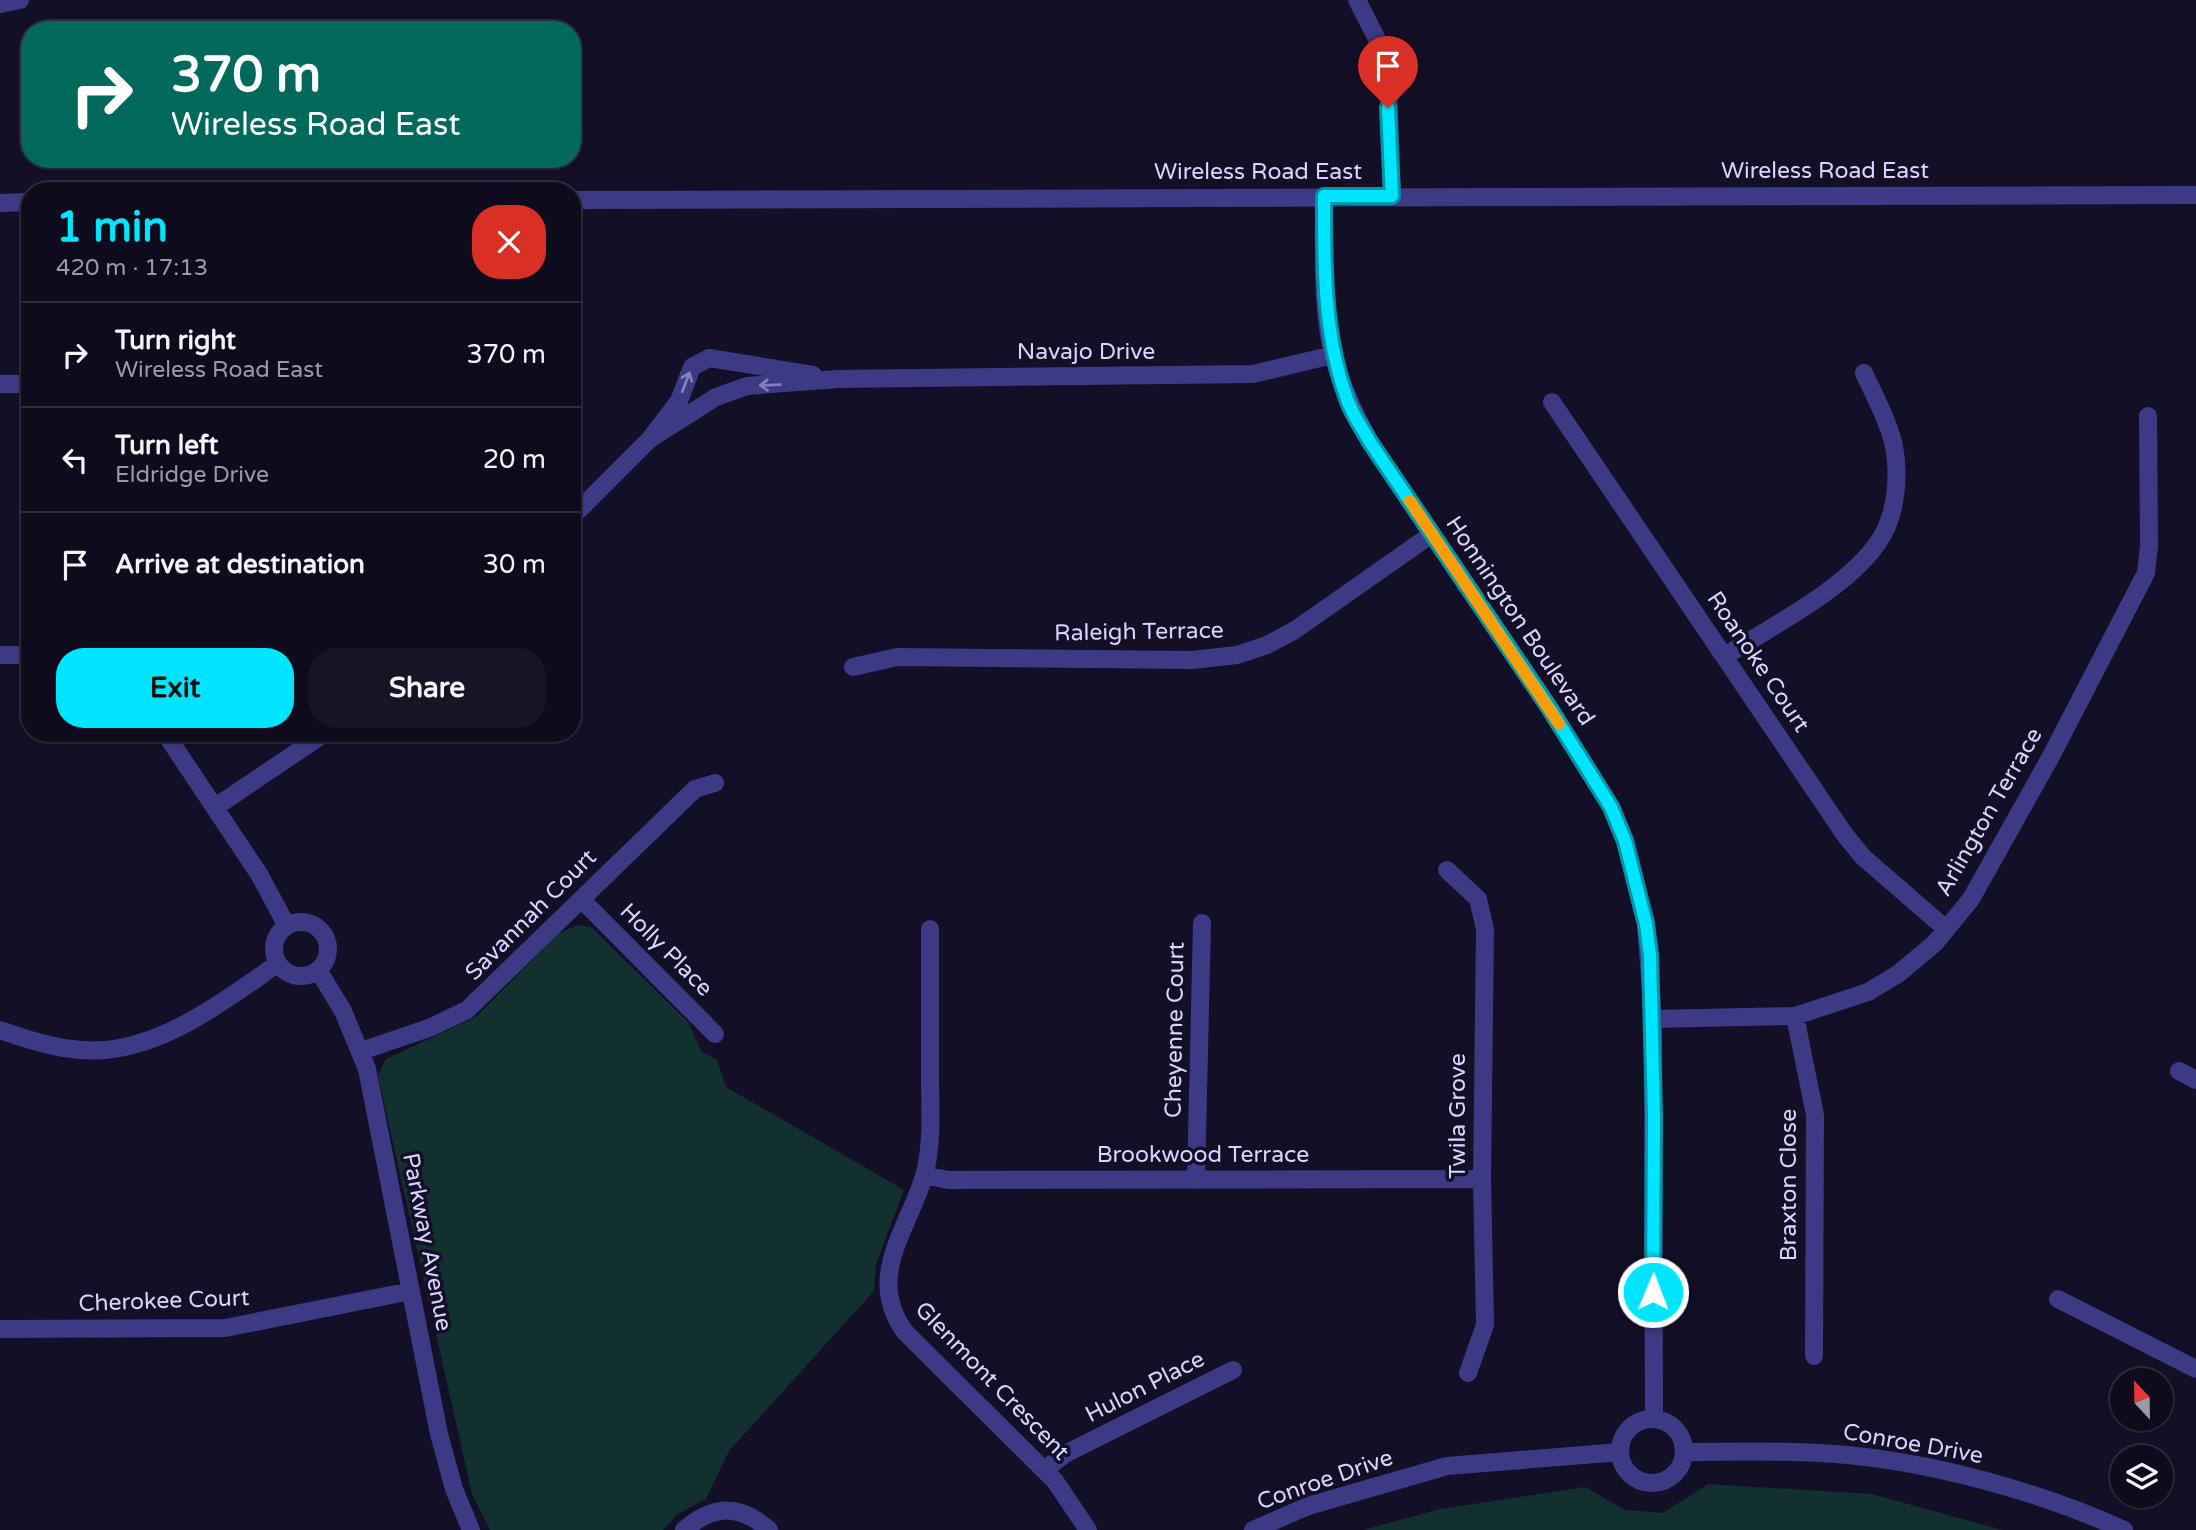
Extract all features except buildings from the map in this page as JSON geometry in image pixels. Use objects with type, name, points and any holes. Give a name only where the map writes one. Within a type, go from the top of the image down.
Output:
[{"type":"street","points":[[0,4],[20,0]]},
{"type":"street","points":[[1357,0],[1380,45],[1388,81],[1392,196]]},
{"type":"street","name":"Wireless Road East","points":[[581,200],[2196,195]]},
{"type":"street","name":"Honnington Boulevard","points":[[1324,196],[1324,273],[1333,355],[1348,402],[1370,442],[1550,709],[1611,807],[1625,841],[1646,924],[1653,1019],[1654,1419]]},
{"type":"street","points":[[0,202],[21,202]]},
{"type":"street","name":"Navajo Drive","points":[[650,439],[716,397],[747,386],[838,379],[1252,374],[1333,355]]},
{"type":"street","name":"Navajo Drive","points":[[581,508],[650,439],[679,401],[692,368],[709,358],[838,379]]},
{"type":"street","points":[[1725,656],[1846,578],[1879,541],[1896,488],[1896,463],[1886,420],[1864,373]]},
{"type":"street","points":[[0,384],[21,384]]},
{"type":"street","name":"Roanoke Court","points":[[1552,402],[1845,835],[1863,856],[1946,929]]},
{"type":"street","name":"Arlington Terrace","points":[[1653,1019],[1795,1016],[1868,992],[1898,974],[1935,943],[1970,899],[2043,770],[2146,573],[2148,416]]},
{"type":"street","name":"Raleigh Terrace","points":[[853,667],[897,657],[1192,660],[1237,655],[1267,645],[1295,630],[1432,534]]},
{"type":"street","points":[[0,655],[21,655]]},
{"type":"street","points":[[171,742],[259,874],[287,926]]},
{"type":"street","points":[[216,806],[312,742]]},
{"type":"street","name":"Savannah Court","points":[[361,1051],[429,1028],[467,1010],[695,789],[715,783]]},
{"type":"street","name":"Twila Grove","points":[[1447,870],[1478,900],[1485,929],[1482,1179],[1485,1325],[1468,1373]]},
{"type":"street","name":"Holly Place","points":[[582,900],[715,1034]]},
{"type":"street","points":[[301,922],[312,924],[327,939],[327,960],[318,970],[300,976],[291,974],[277,964],[273,949],[275,939],[287,926],[301,922]]},
{"type":"street","name":"Cheyenne Court","points":[[1196,1180],[1202,923]]},
{"type":"street","name":"Glenmont Crescent","points":[[930,929],[930,1109],[924,1175],[890,1263],[887,1295],[896,1320],[1044,1470],[1088,1530]]},
{"type":"street","points":[[0,1030],[55,1047],[104,1050],[133,1045],[167,1032],[224,1001],[277,964]]},
{"type":"street","name":"Parkway Avenue","points":[[318,970],[361,1051],[377,1115],[446,1461],[471,1530]]},
{"type":"street","name":"Braxton Close","points":[[1795,1016],[1815,1115],[1814,1356]]},
{"type":"street","points":[[2179,1071],[2196,1080]]},
{"type":"street","name":"Brookwood Terrace","points":[[924,1175],[948,1180],[1482,1179]]},
{"type":"street","name":"Cherokee Court","points":[[0,1329],[225,1328],[411,1291]]},
{"type":"street","points":[[2058,1299],[2196,1369]]},
{"type":"street","name":"Hulon Place","points":[[1044,1470],[1065,1454],[1233,1370]]},
{"type":"street","points":[[1654,1419],[1675,1427],[1682,1439],[1684,1451],[1682,1464],[1676,1472],[1664,1481],[1653,1483],[1630,1475],[1622,1463],[1620,1452],[1623,1438],[1630,1429],[1640,1421],[1654,1419]]},
{"type":"street","name":"Conroe Drive","points":[[1684,1451],[1833,1454],[1878,1458],[1989,1482],[2086,1513],[2124,1530]]},
{"type":"street","name":"Conroe Drive","points":[[1253,1530],[1308,1506],[1447,1466],[1620,1452]]},
{"type":"street","points":[[684,1530],[711,1511],[725,1509],[754,1520],[769,1530]]},
{"type":"green space","points":[[577,925],[591,927],[689,1023],[701,1051],[717,1060],[726,1087],[904,1190],[876,1264],[874,1291],[729,1451],[706,1499],[678,1514],[663,1530],[490,1530],[472,1494],[378,1076],[386,1059],[476,1017],[558,934]]},
{"type":"green space","points":[[1708,1484],[1872,1494],[2002,1530],[1363,1530],[1440,1509],[1585,1487],[1625,1510],[1663,1513]]},
{"type":"slow traffic","points":[[1410,501],[1559,724]]},
{"type":"route","points":[[1388,108],[1392,196],[1324,196],[1324,273],[1333,355],[1348,402],[1370,442],[1550,709],[1611,807],[1625,841],[1646,924],[1650,955],[1655,1190],[1653,1292]]}]
